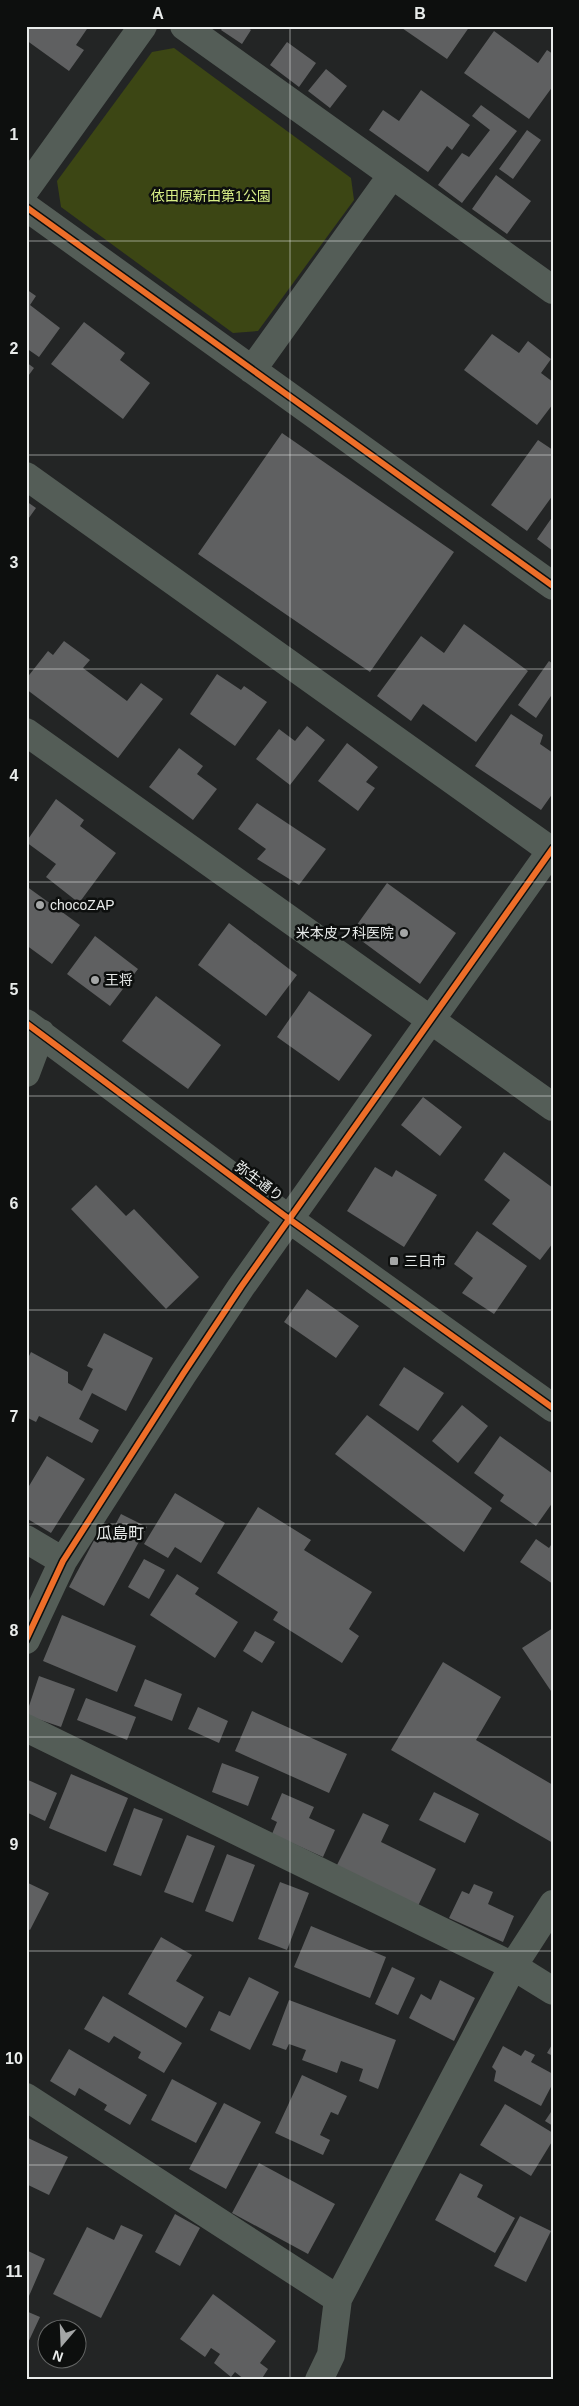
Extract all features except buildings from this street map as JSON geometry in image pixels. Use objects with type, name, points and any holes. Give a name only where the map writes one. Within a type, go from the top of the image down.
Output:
[{"type":"street","points":[[26,189],[143,26]]},
{"type":"street","points":[[184,26],[553,290]]},
{"type":"street","points":[[252,370],[392,175]]},
{"type":"street","points":[[26,207],[553,586]]},
{"type":"street","points":[[26,476],[552,850],[289,1219],[188,1366],[63,1561],[26,1640]]},
{"type":"street","points":[[26,732],[553,1107]]},
{"type":"street","points":[[26,1073],[34,1028]]},
{"type":"street","name":"弥生通り","points":[[34,1028],[289,1219],[553,1408]]},
{"type":"street","points":[[26,1539],[63,1561]]},
{"type":"street","points":[[26,1728],[513,1966],[553,1991]]},
{"type":"street","points":[[319,2380],[331,2355],[338,2299],[513,1966],[553,1904]]},
{"type":"street","points":[[26,2098],[338,2299]]},
{"type":"green space","name":"依田原新田第1公園","points":[[174,48],[351,178],[354,200],[258,331],[233,333],[61,207],[57,181],[152,52]]},
{"type":"cycle path","points":[[26,207],[553,586]]},
{"type":"cycle path","points":[[26,1640],[63,1561],[183,1374],[241,1287],[553,848]]},
{"type":"cycle path","points":[[26,1023],[289,1219],[553,1408]]},
{"type":"place","name":"chocoZAP","points":[[40,905]]},
{"type":"place","name":"米本皮フ科医院","points":[[404,933]]},
{"type":"place","name":"王将","points":[[95,980]]},
{"type":"place","name":"三日市","points":[[394,1261]]},
{"type":"district","name":"瓜島町","points":[[120,1533]]}]
